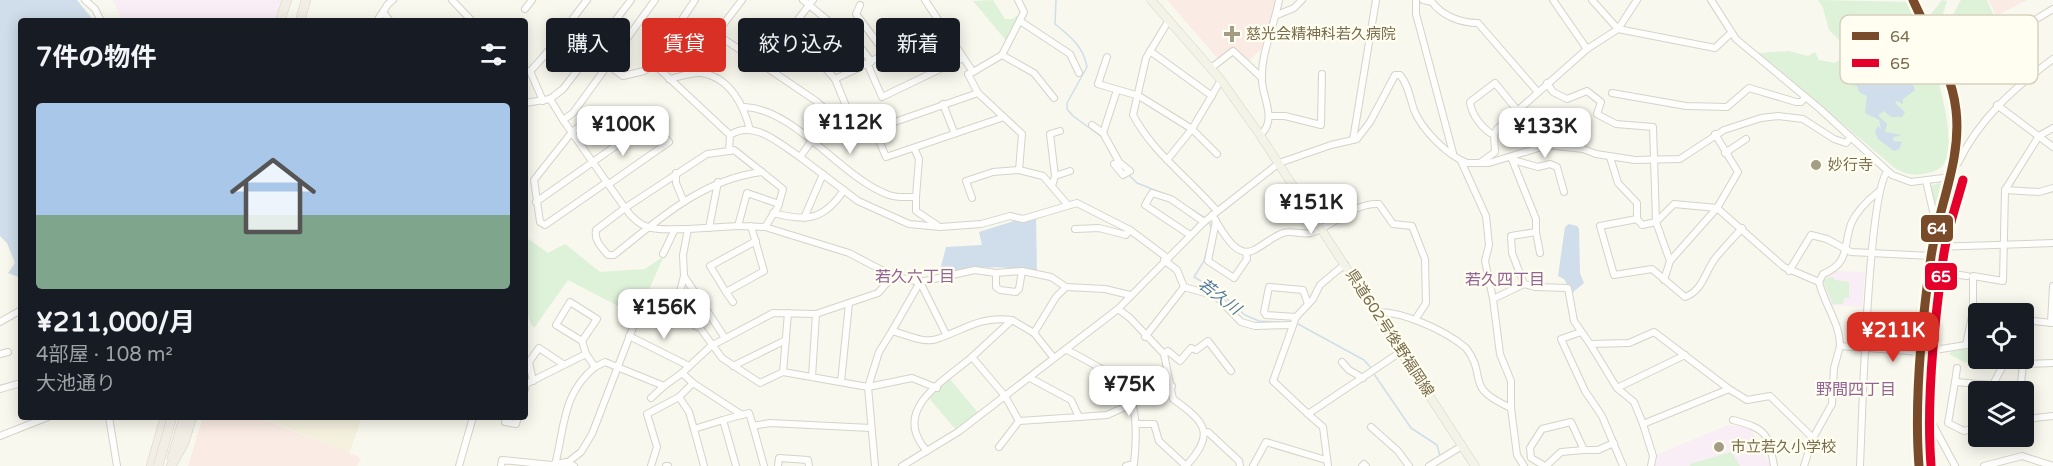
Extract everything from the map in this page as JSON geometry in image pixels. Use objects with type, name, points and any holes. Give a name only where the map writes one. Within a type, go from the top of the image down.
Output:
[{"type":"highway","points":[[284,18],[289,0]]},
{"type":"highway","points":[[296,18],[301,0]]},
{"type":"highway","points":[[301,18],[306,0]]},
{"type":"highway","points":[[151,466],[164,420]]},
{"type":"highway","points":[[158,466],[171,420]]},
{"type":"highway","points":[[170,466],[182,420]]},
{"type":"highway","points":[[170,466],[184,443],[191,420]]},
{"type":"main road","name":"県道602号後野福岡線","points":[[1151,0],[1221,80],[1260,135],[1475,466]]},
{"type":"street","points":[[86,0],[95,9],[100,18]]},
{"type":"street","points":[[379,18],[393,0]]},
{"type":"street","points":[[452,0],[469,18]]},
{"type":"street","points":[[525,9],[532,0]]},
{"type":"street","points":[[574,18],[587,0]]},
{"type":"street","points":[[617,18],[631,0]]},
{"type":"street","points":[[630,34],[655,0]]},
{"type":"street","points":[[683,18],[695,0]]},
{"type":"street","points":[[738,49],[716,34],[742,0]]},
{"type":"street","points":[[925,0],[937,18]]},
{"type":"street","points":[[1018,0],[1024,12],[1002,55],[969,74],[978,93],[1022,134],[1019,170]]},
{"type":"street","points":[[1260,135],[1267,130],[1269,116],[1262,78],[1263,54],[1279,0]]},
{"type":"street","points":[[1276,15],[1294,8],[1302,0]]},
{"type":"street","points":[[1353,140],[1376,0]]},
{"type":"street","points":[[1416,0],[1421,36],[1453,153]]},
{"type":"street","points":[[1423,0],[1432,1],[1437,10],[1464,23],[1478,23],[1537,91]]},
{"type":"street","points":[[1553,0],[1587,49]]},
{"type":"street","points":[[1592,0],[1618,29],[1715,48],[1731,33]]},
{"type":"street","points":[[1480,163],[1495,152],[1494,135],[1515,112],[1587,49],[1618,29],[1637,0]]},
{"type":"street","points":[[1712,0],[1731,33],[1851,137],[1887,172],[1903,181],[1926,181],[1951,177]]},
{"type":"street","points":[[1913,0],[1920,15]]},
{"type":"street","points":[[797,18],[808,2],[861,48],[869,62],[882,97],[963,58]]},
{"type":"street","points":[[860,5],[856,14],[876,41]]},
{"type":"street","points":[[2038,18],[2053,9]]},
{"type":"street","points":[[383,12],[388,18]]},
{"type":"street","points":[[1169,20],[1143,67],[1139,96],[1133,115],[1147,140],[1198,189],[1211,218],[1235,248],[1252,252],[1284,233],[1311,233],[1372,203],[1382,207],[1393,224],[1412,226],[1425,259],[1426,303],[1415,320]]},
{"type":"street","points":[[1020,21],[1070,54],[1079,73]]},
{"type":"street","points":[[1150,51],[1212,96]]},
{"type":"street","points":[[1211,68],[1233,51],[1262,78]]},
{"type":"street","points":[[960,53],[973,72]]},
{"type":"street","points":[[1002,55],[1034,73],[1054,98]]},
{"type":"street","points":[[543,100],[530,72],[546,56]]},
{"type":"street","points":[[1107,57],[1098,84],[1139,96],[1192,129],[1217,154]]},
{"type":"street","points":[[835,79],[876,59]]},
{"type":"street","points":[[2038,71],[2053,59]]},
{"type":"street","points":[[617,72],[623,76],[642,71]]},
{"type":"street","points":[[528,102],[550,99],[576,72]]},
{"type":"street","points":[[563,120],[573,113],[602,72]]},
{"type":"street","points":[[663,72],[730,135]]},
{"type":"street","points":[[773,72],[831,114]]},
{"type":"street","points":[[800,157],[831,114],[846,106],[835,79],[829,72]]},
{"type":"street","points":[[669,78],[702,73],[716,79],[736,94],[745,107],[750,130]]},
{"type":"street","points":[[1269,116],[1285,116],[1321,125],[1322,74]]},
{"type":"street","points":[[902,466],[958,432],[1118,309],[1165,258],[1190,235],[1279,163],[1357,139],[1371,122],[1392,78],[1400,75],[1405,80],[1418,120],[1429,135],[1461,161],[1486,216],[1489,245],[1485,261],[1493,299],[1500,354],[1511,381],[1511,408],[1517,455],[1524,466]]},
{"type":"street","points":[[1167,160],[1192,129],[1221,80]]},
{"type":"street","points":[[1494,135],[1489,133],[1471,110],[1470,102],[1495,83],[1515,112],[1538,116]]},
{"type":"street","points":[[1547,83],[1553,93],[1567,99],[1587,91],[1601,102],[1597,114],[1616,124],[1653,127],[1656,222],[1670,261]]},
{"type":"street","points":[[1919,466],[1918,422],[1922,352],[1931,256],[1958,152],[1956,108],[1949,84]]},
{"type":"street","points":[[1951,177],[1973,137],[1997,105],[2022,84]]},
{"type":"street","points":[[1612,93],[1686,106],[1727,107],[1749,88],[1796,102],[1801,102],[1806,97]]},
{"type":"street","points":[[1103,133],[1118,90]]},
{"type":"street","points":[[856,135],[978,93]]},
{"type":"street","points":[[550,99],[634,222],[647,229],[765,226],[849,254],[893,276],[920,282],[975,270],[996,273],[1022,271],[1051,277],[1066,287],[1105,289],[1130,296]]},
{"type":"street","points":[[944,104],[954,132]]},
{"type":"street","points":[[1997,105],[2053,147]]},
{"type":"street","points":[[745,107],[766,112],[813,141],[869,185],[890,195],[916,197]]},
{"type":"street","points":[[1461,161],[1480,163],[1512,158],[1548,146],[1583,149],[1610,157],[1680,159],[1688,156],[1715,134],[1761,118],[1791,116],[1810,122],[1834,139],[1846,142],[1851,137]]},
{"type":"street","points":[[874,129],[886,157],[954,132],[1004,117]]},
{"type":"street","points":[[536,202],[594,163],[619,145],[651,121],[669,142],[545,225],[540,222],[536,202],[534,180],[572,132],[589,119],[608,129],[619,145]]},
{"type":"street","points":[[1092,125],[1103,133],[1126,173],[1114,164]]},
{"type":"street","points":[[1973,303],[1973,276],[2003,281],[2002,243],[2005,190],[2039,136],[2053,128]]},
{"type":"street","points":[[729,151],[730,135],[735,131],[762,132],[800,157],[858,201],[909,224],[940,227],[981,224],[1010,216],[1023,219],[1067,204],[1077,203],[1130,230],[1177,270],[1184,287]]},
{"type":"street","points":[[1052,186],[1055,176],[1050,134],[1060,131]]},
{"type":"street","points":[[1665,280],[1670,261],[1717,208],[1738,172],[1715,134]]},
{"type":"street","points":[[1725,153],[1746,139]]},
{"type":"street","points":[[914,148],[919,159],[916,211],[940,227]]},
{"type":"street","points":[[762,172],[718,182],[684,202],[614,255],[608,255],[599,246],[595,236],[596,230],[676,173],[707,154],[734,150],[762,172],[783,189],[779,204],[765,226]]},
{"type":"street","points":[[1610,157],[1618,183],[1637,203],[1637,219],[1642,225],[1656,222],[1674,204],[1717,208],[1789,271],[1818,282]]},
{"type":"street","points":[[1512,158],[1538,167],[1550,164],[1557,167],[1564,192]]},
{"type":"street","points":[[1512,158],[1536,219],[1540,253]]},
{"type":"street","points":[[972,198],[966,181],[993,172],[1019,170],[1043,176],[1067,204]]},
{"type":"street","points":[[1055,176],[1070,171]]},
{"type":"street","points":[[1804,466],[1813,438],[1832,404],[1834,368],[1840,346],[1840,333],[1822,296],[1818,282],[1823,274],[1836,269],[1847,250],[1851,225],[1857,214],[1878,192],[1887,172]]},
{"type":"street","points":[[676,173],[676,183],[684,202]]},
{"type":"street","points":[[804,218],[822,174]]},
{"type":"street","points":[[1926,181],[1933,211],[1931,234],[1934,247]]},
{"type":"street","points":[[710,228],[718,182]]},
{"type":"street","points":[[2005,190],[2039,192],[2053,188]]},
{"type":"street","points":[[773,213],[793,219],[815,217],[832,208],[844,190]]},
{"type":"street","points":[[1860,466],[1878,192]]},
{"type":"street","points":[[738,226],[747,193],[779,204]]},
{"type":"street","points":[[1190,235],[1145,205],[1152,193],[1171,199],[1211,218]]},
{"type":"street","points":[[1211,218],[1208,261],[1234,278],[1247,259],[1246,252]]},
{"type":"street","points":[[1637,219],[1600,226],[1614,275],[1652,269],[1685,297],[1704,282],[1713,261],[1742,228]]},
{"type":"street","points":[[726,292],[764,270],[751,226]]},
{"type":"street","points":[[1075,229],[1099,228],[1118,235],[1126,235],[1130,230]]},
{"type":"street","points":[[663,254],[675,229]]},
{"type":"street","points":[[688,229],[683,255],[684,276],[674,315],[700,327],[722,358],[733,366],[760,383],[783,372],[868,387],[912,378],[937,388]]},
{"type":"street","points":[[1524,284],[1512,253],[1511,236],[1536,232]]},
{"type":"street","points":[[1789,271],[1811,235],[1827,239],[1847,250],[1931,256]]},
{"type":"street","points":[[733,303],[710,266],[756,241]]},
{"type":"street","points":[[1934,247],[2053,243]]},
{"type":"street","points":[[1325,461],[1323,427],[1273,381],[1296,317],[1320,285],[1345,264]]},
{"type":"street","points":[[996,273],[996,287],[1000,291],[1016,292],[1019,289],[1022,271]]},
{"type":"street","points":[[1930,271],[1967,276]]},
{"type":"street","points":[[684,276],[725,338]]},
{"type":"street","points":[[651,398],[713,345],[773,313],[816,314],[878,293],[893,276]]},
{"type":"street","points":[[875,466],[868,387],[879,352],[920,282]]},
{"type":"street","points":[[920,282],[946,334]]},
{"type":"street","points":[[1493,299],[1524,284],[1535,287],[1568,288],[1574,321],[1617,388],[1634,402],[1653,456],[1651,466]]},
{"type":"street","points":[[2034,321],[2052,323],[2053,286]]},
{"type":"street","points":[[1034,333],[1056,297],[1066,287]]},
{"type":"street","points":[[1184,287],[1216,296],[1241,322],[1255,326],[1293,325]]},
{"type":"street","points":[[1145,337],[1184,287]]},
{"type":"street","points":[[1296,317],[1266,315],[1264,312],[1269,287],[1304,290],[1308,304]]},
{"type":"street","points":[[582,341],[597,319],[570,302],[556,325],[582,341],[586,354],[595,367]]},
{"type":"street","points":[[841,382],[849,303]]},
{"type":"street","points":[[565,464],[582,452],[592,434],[642,304]]},
{"type":"street","points":[[1118,309],[1130,318],[1145,337],[1164,354],[1173,399],[1190,412],[1205,433],[1204,443],[1186,466],[1159,441],[1154,424],[1138,424]]},
{"type":"street","points":[[1376,312],[1390,311],[1415,320],[1466,348],[1471,354],[1482,391],[1490,399],[1511,408]]},
{"type":"street","points":[[0,322],[18,312]]},
{"type":"street","points":[[783,372],[788,313]]},
{"type":"street","points":[[812,377],[816,314]]},
{"type":"street","points":[[892,331],[925,340],[937,339],[994,318],[1012,320],[1034,333],[1053,357]]},
{"type":"street","points":[[927,451],[913,432],[912,418],[918,405],[1012,320]]},
{"type":"street","points":[[1581,332],[1562,339],[1585,391],[1602,416],[1623,466]]},
{"type":"street","points":[[1590,344],[1629,343],[1654,332],[1747,400],[1770,396],[1813,438]]},
{"type":"street","points":[[1840,346],[1856,349],[1922,352],[1966,345],[1968,335]]},
{"type":"street","points":[[629,336],[689,366]]},
{"type":"street","points":[[733,366],[786,340]]},
{"type":"street","points":[[1164,354],[1168,351],[1180,361],[1191,348],[1196,351],[1208,341],[1230,371]]},
{"type":"street","points":[[533,381],[529,362],[539,348],[562,364]]},
{"type":"street","points":[[1066,350],[1103,368],[1122,382],[1138,424],[1134,464],[1126,466]]},
{"type":"street","points":[[1308,414],[1402,351]]},
{"type":"street","points":[[0,354],[8,352]]},
{"type":"street","points":[[528,383],[562,364],[586,354]]},
{"type":"street","points":[[1617,388],[1685,355]]},
{"type":"street","points":[[972,357],[1005,396],[1019,421]]},
{"type":"street","points":[[555,465],[564,416],[574,391],[581,378],[595,367],[606,362],[664,386]]},
{"type":"street","points":[[1342,362],[1349,370],[1363,378]]},
{"type":"street","points":[[2034,364],[2053,363]]},
{"type":"street","points":[[1957,368],[1948,423],[1958,430],[1968,429]]},
{"type":"street","points":[[682,373],[693,383],[742,415]]},
{"type":"street","points":[[1030,378],[1071,400],[1080,417]]},
{"type":"street","points":[[1955,382],[1968,384]]},
{"type":"street","points":[[651,466],[657,447],[647,414],[679,397],[693,383]]},
{"type":"street","points":[[0,389],[18,384]]},
{"type":"street","points":[[999,447],[1019,421],[1107,415],[1131,402],[1172,386]]},
{"type":"street","points":[[1642,424],[1729,389]]},
{"type":"street","points":[[679,397],[689,412],[704,466]]},
{"type":"street","points":[[694,429],[749,413],[764,466]]},
{"type":"street","points":[[2034,418],[2053,416]]},
{"type":"street","points":[[0,436],[40,420]]},
{"type":"street","points":[[110,420],[117,466]]},
{"type":"street","points":[[459,466],[472,420]]},
{"type":"street","points":[[505,422],[516,424],[517,420]]},
{"type":"street","points":[[723,420],[736,466]]},
{"type":"street","points":[[1733,420],[1758,427],[1770,442],[1774,466]]},
{"type":"street","points":[[1584,450],[1571,422],[1546,427],[1530,448],[1531,458],[1545,466],[1561,452],[1598,450],[1614,443]]},
{"type":"street","points":[[1918,422],[1933,425],[1954,466]]},
{"type":"street","points":[[753,426],[770,423],[870,428]]},
{"type":"street","points":[[1371,426],[1398,451],[1409,466]]},
{"type":"street","points":[[1205,433],[1208,432],[1239,461],[1240,466]]},
{"type":"street","points":[[1253,466],[1266,442],[1325,461]]},
{"type":"street","points":[[1429,466],[1462,446]]},
{"type":"street","points":[[1984,466],[2022,456],[2053,466]]},
{"type":"street","points":[[778,466],[779,458],[808,460],[809,466]]},
{"type":"street","points":[[501,466],[502,460],[574,466]]},
{"type":"street","points":[[1315,466],[1325,461]]},
{"type":"shaded area","points":[[113,0],[283,0],[278,18],[121,18]]},
{"type":"shaded area","name":"慈光会精神科若久病院","points":[[1167,0],[1277,0],[1274,19],[1261,49],[1249,61],[1233,48],[1219,60]]},
{"type":"shaded area","points":[[1989,0],[2027,0],[1998,15],[1996,15]]},
{"type":"shaded area","points":[[1838,271],[1865,272],[1862,307],[1830,305],[1821,282],[1824,276]]},
{"type":"shaded area","points":[[202,420],[266,420],[361,458],[357,466],[188,466]]},
{"type":"shaded area","points":[[268,420],[361,420],[349,454]]},
{"type":"shaded area","name":"市立若久小学校","points":[[1728,425],[1750,428],[1771,466],[1654,466],[1656,455]]},
{"type":"green space","points":[[993,0],[1005,19],[1012,19],[1024,12],[1008,43],[973,1]]},
{"type":"green space","points":[[1818,0],[1908,2],[1914,15],[1840,15],[1840,41],[1829,30],[1823,8]]},
{"type":"green space","points":[[1942,0],[1947,1],[1944,15],[1930,15]]},
{"type":"green space","points":[[1961,0],[1987,0],[1993,15],[1953,15]]},
{"type":"green space","points":[[1789,51],[1808,56],[1815,52],[1819,60],[1835,63],[1840,60],[1840,84],[1939,84],[1949,137],[1948,154],[1943,165],[1929,173],[1915,175],[1896,169],[1759,53]]},
{"type":"green space","points":[[1940,183],[1943,188],[1939,204],[1935,205],[1929,186]]},
{"type":"green space","points":[[528,239],[548,253],[565,244],[600,272],[645,269],[664,256],[637,316],[568,280],[534,328],[529,320]]},
{"type":"green space","points":[[1833,277],[1835,280],[1849,282],[1849,298],[1844,298],[1843,304],[1833,304],[1823,281],[1825,278]]},
{"type":"green space","points":[[1968,349],[1968,362],[1966,363],[1949,354],[1952,351]]},
{"type":"green space","points":[[949,378],[980,415],[958,432],[928,397]]},
{"type":"green space","points":[[1731,452],[1740,466],[1690,466],[1690,464]]},
{"type":"water","points":[[0,0],[77,0],[92,18],[18,18],[18,277],[8,273],[15,263],[7,243],[0,236]]},
{"type":"water","points":[[1850,84],[1913,84],[1915,90],[1903,99],[1903,104],[1897,101],[1895,103],[1905,112],[1902,117],[1891,117],[1884,111],[1878,115],[1887,124],[1885,132],[1902,135],[1894,137],[1893,141],[1902,142],[1899,149],[1894,151],[1878,139],[1875,131],[1878,126],[1881,129],[1879,120],[1865,113],[1867,96],[1859,92],[1857,86]]},
{"type":"water","points":[[1036,214],[1037,275],[999,267],[964,271],[938,278],[946,247],[982,245],[979,232]]},
{"type":"water","points":[[1569,224],[1579,229],[1580,273],[1584,283],[1572,293],[1564,279],[1558,276],[1565,227]]},
{"type":"waterway","name":"若久川","points":[[1056,0],[1055,24],[1083,53],[1087,67],[1067,103],[1067,109],[1102,137]]},
{"type":"waterway","name":"若久川","points":[[1129,175],[1137,183],[1167,195]]},
{"type":"waterway","name":"若久川","points":[[1191,209],[1205,218]]},
{"type":"waterway","name":"若久川","points":[[1209,221],[1212,230]]},
{"type":"waterway","name":"若久川","points":[[1207,249],[1204,261],[1194,277],[1217,290],[1245,315],[1259,321],[1293,323]]},
{"type":"waterway","name":"若久川","points":[[1298,324],[1364,360],[1372,369]]},
{"type":"waterway","name":"若久川","points":[[1374,374],[1411,428],[1437,445],[1440,456]]},
{"type":"transit line","name":"64","points":[[1913,0],[1920,15]]},
{"type":"transit line","name":"64","points":[[1919,466],[1918,389],[1925,308],[1934,239],[1956,147],[1956,110],[1951,84]]},
{"type":"transit line","name":"65","points":[[1931,465],[1930,388],[1937,310],[1946,240],[1963,180]]},
{"type":"place","name":"慈光会精神科若久病院","points":[[1232,34]]},
{"type":"place","name":"妙行寺","points":[[1816,165]]},
{"type":"place","name":"市立若久小学校","points":[[1719,447]]},
{"type":"district","name":"若久六丁目","points":[[915,276]]},
{"type":"district","name":"若久四丁目","points":[[1505,279]]},
{"type":"district","name":"野間四丁目","points":[[1856,389]]}]
